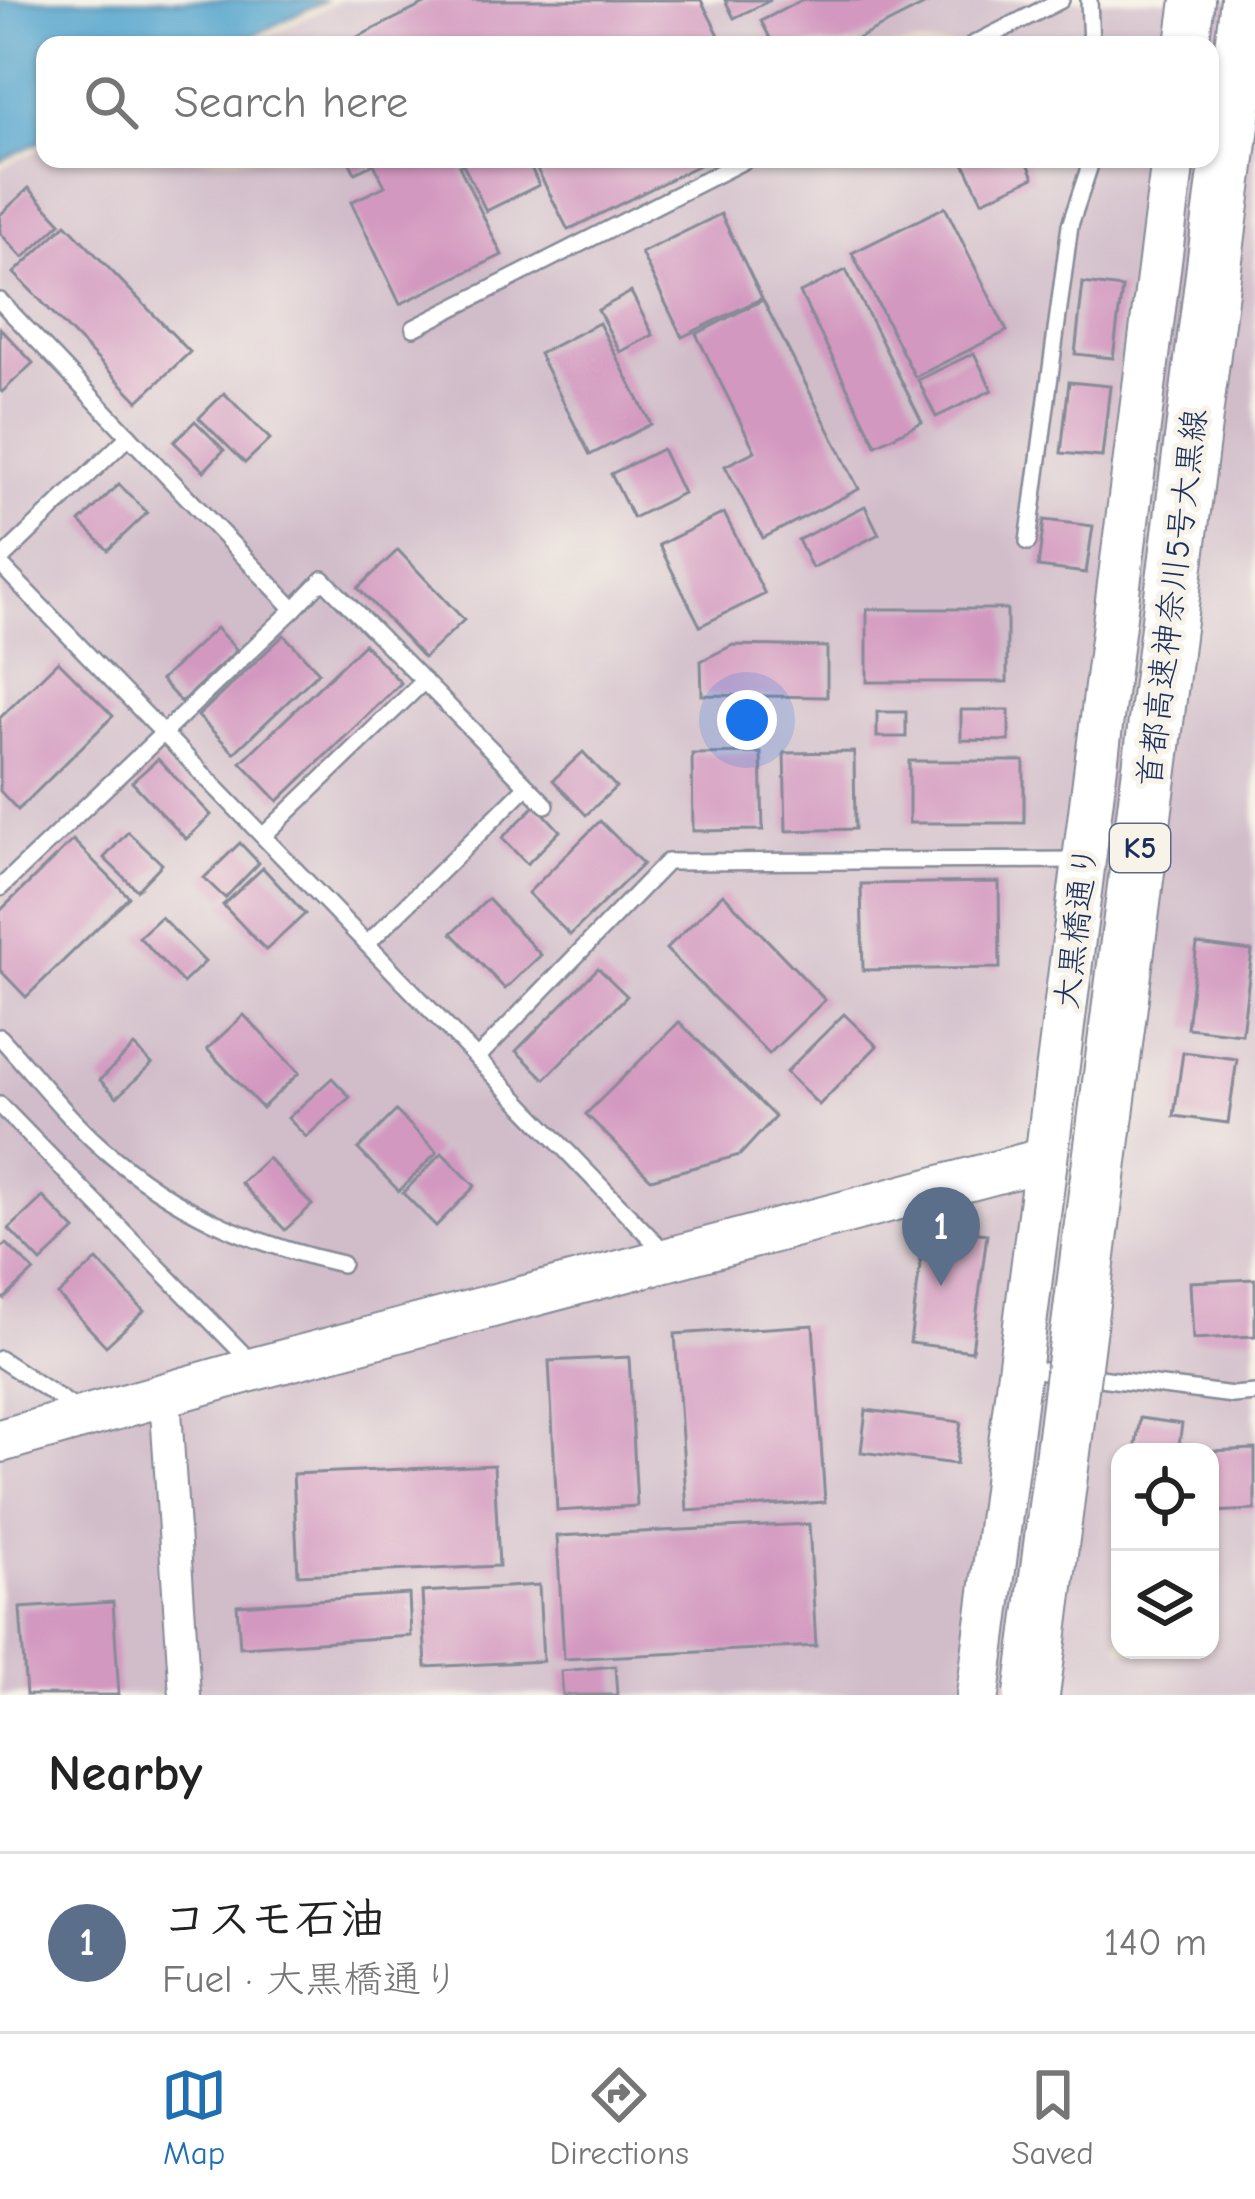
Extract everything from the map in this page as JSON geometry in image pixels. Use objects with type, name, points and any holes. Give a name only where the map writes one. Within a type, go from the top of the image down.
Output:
[{"type":"highway","name":"首都高速神奈川5号大黒線","points":[[1032,1695],[1248,0]]},
{"type":"highway","name":"首都高速神奈川5号大黒線","points":[[1046,1695],[1255,58]]},
{"type":"street","points":[[1188,36],[1193,0]]},
{"type":"street","points":[[1219,62],[1226,0]]},
{"type":"street","name":"大黒橋通り","points":[[1018,1695],[1046,1159],[1172,168]]},
{"type":"street","name":"大黒橋通り","points":[[977,1695],[1036,1370],[1086,1146],[1113,871],[1178,423],[1207,168]]},
{"type":"street","points":[[0,1441],[1046,1159]]},
{"type":"street","points":[[165,1396],[185,1695]]},
{"type":"lane","points":[[990,36],[1061,0]]},
{"type":"lane","points":[[1089,0],[1091,36]]},
{"type":"lane","points":[[414,328],[729,168]]},
{"type":"lane","points":[[1028,542],[1070,225],[1089,168]]},
{"type":"lane","points":[[0,301],[294,609]]},
{"type":"lane","points":[[129,436],[0,562],[670,1258]]},
{"type":"lane","points":[[0,889],[323,579],[546,805]]},
{"type":"lane","points":[[263,836],[424,681]]},
{"type":"lane","points":[[367,944],[527,786]]},
{"type":"lane","points":[[477,1058],[667,862],[1084,860]]},
{"type":"lane","points":[[0,1037],[99,1145],[188,1211],[258,1243],[341,1264]]},
{"type":"lane","points":[[0,1105],[257,1368]]},
{"type":"lane","points":[[0,1359],[88,1417]]},
{"type":"lane","points":[[1036,1370],[1233,1395],[1255,1393]]},
{"type":"shaded area","points":[[341,0],[1255,0],[1255,1695],[0,1695],[0,168],[36,150],[36,168],[1219,168],[1219,36],[268,36]]},
{"type":"water","points":[[0,0],[326,0],[253,36],[36,36],[36,143],[0,161]]},
{"type":"building","points":[[433,0],[701,0],[719,36],[359,36]]},
{"type":"building","points":[[725,0],[771,0],[734,18]]},
{"type":"building","points":[[802,0],[934,0],[863,36],[769,36],[761,21]]},
{"type":"building","points":[[376,168],[460,168],[502,255],[400,304],[351,202],[385,186]]},
{"type":"building","points":[[465,168],[531,168],[539,185],[486,211]]},
{"type":"building","points":[[537,168],[693,168],[568,230]]},
{"type":"building","points":[[966,168],[1030,168],[1034,177],[982,201]]},
{"type":"building","points":[[29,188],[61,223],[23,258],[0,233],[0,215]]},
{"type":"building","points":[[945,207],[1007,331],[915,377],[852,253]]},
{"type":"building","points":[[721,214],[762,298],[682,337],[641,253]]},
{"type":"building","points":[[66,224],[190,352],[138,401],[14,273]]},
{"type":"building","points":[[846,270],[922,422],[876,445],[800,293]]},
{"type":"building","points":[[1083,283],[1122,288],[1113,358],[1075,354]]},
{"type":"building","points":[[631,292],[653,335],[620,352],[598,310]]},
{"type":"building","points":[[763,300],[859,489],[763,538],[725,466],[755,451],[696,334]]},
{"type":"building","points":[[599,323],[651,424],[590,455],[539,354]]},
{"type":"building","points":[[0,328],[33,363],[2,392],[0,390]]},
{"type":"building","points":[[974,353],[992,390],[936,417],[918,380]]},
{"type":"building","points":[[1069,382],[1110,386],[1102,457],[1061,453]]},
{"type":"building","points":[[224,393],[270,439],[245,463],[199,418]]},
{"type":"building","points":[[195,421],[224,450],[204,471],[174,442]]},
{"type":"building","points":[[662,449],[683,493],[633,518],[611,474]]},
{"type":"building","points":[[119,484],[147,513],[108,550],[80,522]]},
{"type":"building","points":[[865,506],[879,534],[812,568],[798,540]]},
{"type":"building","points":[[724,513],[765,594],[700,626],[659,545]]},
{"type":"building","points":[[1044,520],[1093,526],[1086,573],[1038,567]]},
{"type":"building","points":[[398,550],[464,620],[424,658],[358,588]]},
{"type":"building","points":[[867,609],[1007,609],[1007,682],[867,682]]},
{"type":"building","points":[[216,628],[237,650],[181,702],[161,680]]},
{"type":"building","points":[[284,635],[319,672],[234,753],[198,716]]},
{"type":"building","points":[[364,644],[401,683],[278,801],[241,762]]},
{"type":"building","points":[[733,645],[827,647],[827,697],[702,695],[701,661]]},
{"type":"building","points":[[58,661],[113,716],[18,810],[0,791],[0,718]]},
{"type":"building","points":[[961,710],[1009,710],[1009,741],[961,740]]},
{"type":"building","points":[[877,712],[906,712],[906,737],[877,737]]},
{"type":"building","points":[[583,752],[616,787],[586,815],[553,780]]},
{"type":"building","points":[[854,752],[855,829],[786,831],[784,753]]},
{"type":"building","points":[[761,753],[763,830],[693,831],[692,754]]},
{"type":"building","points":[[158,759],[211,815],[186,839],[132,782]]},
{"type":"building","points":[[909,761],[1024,761],[1024,823],[909,823]]},
{"type":"building","points":[[536,805],[560,831],[527,864],[502,838]]},
{"type":"building","points":[[600,821],[643,864],[570,935],[528,893]]},
{"type":"building","points":[[128,832],[162,864],[137,890],[104,858]]},
{"type":"building","points":[[73,840],[129,897],[26,997],[0,970],[0,911]]},
{"type":"building","points":[[240,843],[259,863],[225,898],[204,878]]},
{"type":"building","points":[[263,868],[305,914],[266,950],[223,905]]},
{"type":"building","points":[[999,882],[1000,968],[863,970],[861,884]]},
{"type":"building","points":[[723,894],[825,1000],[769,1054],[666,949]]},
{"type":"building","points":[[488,899],[541,955],[505,989],[452,933]]},
{"type":"building","points":[[161,917],[205,962],[183,983],[139,937]]},
{"type":"building","points":[[1197,944],[1252,951],[1242,1034],[1187,1028]]},
{"type":"building","points":[[598,968],[627,996],[545,1079],[516,1051]]},
{"type":"building","points":[[844,1014],[877,1046],[819,1105],[786,1072]]},
{"type":"building","points":[[244,1015],[299,1073],[262,1108],[207,1049]]},
{"type":"building","points":[[679,1022],[775,1117],[740,1155],[651,1179],[586,1114]]},
{"type":"building","points":[[134,1046],[152,1064],[117,1097],[100,1080]]},
{"type":"building","points":[[1183,1052],[1237,1059],[1228,1123],[1174,1116]]},
{"type":"building","points":[[332,1078],[350,1097],[306,1137],[288,1118]]},
{"type":"building","points":[[396,1111],[437,1152],[399,1191],[358,1149]]},
{"type":"building","points":[[442,1153],[475,1186],[436,1226],[403,1193]]},
{"type":"building","points":[[268,1158],[312,1205],[285,1230],[241,1183]]},
{"type":"building","points":[[43,1197],[75,1230],[41,1262],[9,1229]]},
{"type":"building","points":[[925,1226],[987,1234],[972,1351],[910,1343]]},
{"type":"building","points":[[6,1243],[34,1271],[4,1299],[0,1295],[0,1249]]},
{"type":"building","points":[[97,1260],[144,1311],[106,1346],[58,1295]]},
{"type":"building","points":[[1255,1279],[1255,1336],[1193,1339],[1190,1282]]},
{"type":"building","points":[[813,1325],[825,1502],[687,1511],[675,1334]]},
{"type":"building","points":[[629,1357],[637,1506],[557,1511],[549,1361]]},
{"type":"building","points":[[866,1410],[961,1422],[956,1464],[861,1452]]},
{"type":"building","points":[[1140,1418],[1182,1424],[1179,1443],[1136,1443]]},
{"type":"building","points":[[1255,1449],[1255,1510],[1219,1512],[1219,1451]]},
{"type":"building","points":[[494,1465],[499,1566],[298,1575],[293,1474]]},
{"type":"building","points":[[809,1524],[816,1646],[564,1659],[557,1536]]},
{"type":"building","points":[[539,1585],[543,1661],[426,1667],[422,1592]]},
{"type":"building","points":[[409,1594],[411,1636],[240,1647],[237,1605]]},
{"type":"building","points":[[113,1602],[119,1695],[26,1695],[20,1608]]},
{"type":"building","points":[[615,1666],[617,1695],[563,1695],[561,1671]]},
{"type":"place","name":"コスモ石油","points":[[941,1286]]}]
